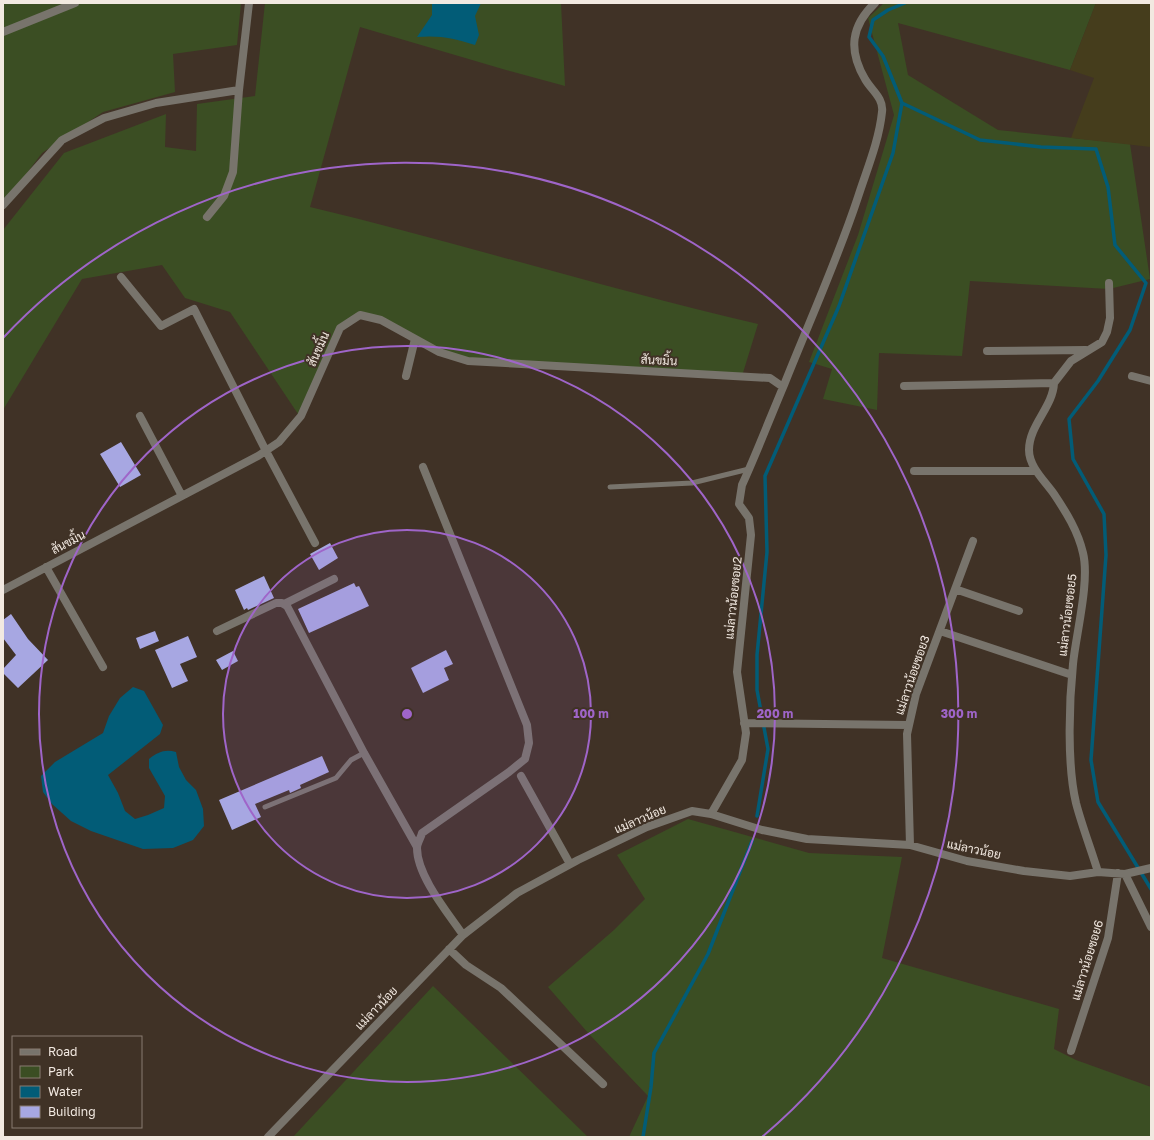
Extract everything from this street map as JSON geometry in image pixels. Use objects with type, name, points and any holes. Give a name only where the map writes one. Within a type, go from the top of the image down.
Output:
[{"type":"street","points":[[3,32],[76,3]]},
{"type":"street","points":[[207,217],[224,196],[233,172],[238,90],[249,3]]},
{"type":"street","name":"แม่ลาวน้อยซอย2","points":[[711,814],[742,760],[746,733],[737,672],[751,535],[749,518],[739,504],[742,485],[813,318],[849,224],[876,140],[882,112],[882,103],[865,79],[856,58],[854,45],[855,30],[860,20],[875,3]]},
{"type":"street","points":[[3,205],[62,140],[104,118],[156,104],[238,90]]},
{"type":"street","points":[[121,277],[161,326],[194,309],[266,451],[315,543]]},
{"type":"street","points":[[904,386],[1054,383],[1071,361],[1078,355],[1102,342],[1107,332],[1110,318],[1109,283]]},
{"type":"street","name":"สันขมิ้น","points":[[3,590],[266,451],[279,442],[301,416],[340,328],[360,315],[381,320],[439,352],[468,361],[770,378],[783,387]]},
{"type":"street","points":[[406,376],[415,339]]},
{"type":"street","points":[[987,351],[1089,350]]},
{"type":"street","points":[[1132,376],[1151,380]]},
{"type":"street","name":"แม่ลาวน้อยซอย5","points":[[1054,383],[1052,399],[1033,434],[1029,450],[1036,471],[1053,492],[1073,525],[1083,554],[1085,580],[1072,675],[1072,773],[1076,803],[1098,872]]},
{"type":"street","points":[[140,416],[182,496]]},
{"type":"street","points":[[417,847],[422,833],[509,772],[525,759],[530,743],[527,725],[423,467]]},
{"type":"street","points":[[914,471],[1036,471]]},
{"type":"street","name":"แม่ลาวน้อยซอย3","points":[[910,845],[908,725],[916,694],[973,541]]},
{"type":"street","points":[[46,567],[103,668]]},
{"type":"street","points":[[217,631],[276,603],[284,604],[334,579]]},
{"type":"street","points":[[955,589],[1019,611]]},
{"type":"street","points":[[284,604],[287,606],[364,753],[417,847],[420,861],[430,888],[463,935]]},
{"type":"street","points":[[940,631],[1072,675]]},
{"type":"street","points":[[744,723],[908,725]]},
{"type":"street","points":[[521,776],[570,864]]},
{"type":"street","name":"แม่ลาวน้อย","points":[[268,1137],[463,935],[517,893],[570,864],[647,827],[692,811],[711,814],[762,830],[807,839],[910,845],[967,861],[1024,871],[1070,876],[1098,872],[1122,873],[1151,868]]},
{"type":"street","points":[[1122,873],[1151,927]]},
{"type":"street","name":"แม่ลาวน้อยซอย6","points":[[1071,1052],[1108,938],[1122,873]]},
{"type":"street","points":[[449,950],[466,965],[501,988],[603,1084]]},
{"type":"lane","points":[[610,487],[692,483],[750,469]]},
{"type":"lane","points":[[265,807],[336,778],[351,760],[364,753]]},
{"type":"green space","points":[[3,3],[241,3],[237,45],[173,54],[175,92],[103,112],[42,153],[3,205]]},
{"type":"green space","points":[[265,3],[561,3],[565,86],[360,27],[310,207],[645,296],[758,324],[742,376],[468,361],[439,352],[381,320],[360,315],[340,329],[302,420],[230,312],[185,298],[162,265],[82,279],[3,410],[3,230],[64,153],[166,114],[165,147],[196,151],[197,104],[255,96]]},
{"type":"green space","points":[[884,3],[1096,3],[1070,70],[898,23],[908,75],[998,130],[1130,144],[1150,279],[1109,289],[970,281],[962,356],[879,353],[877,410],[823,399],[832,369],[809,362],[858,235],[894,115],[868,18]]},
{"type":"green space","points":[[688,819],[809,853],[902,857],[882,958],[1059,1009],[1054,1049],[1076,1060],[1151,1087],[1151,1137],[629,1137],[648,1096],[589,1034],[548,987],[614,930],[645,899],[617,855]]},
{"type":"green space","points":[[433,986],[588,1137],[293,1137]]},
{"type":"sand","points":[[1096,3],[1151,3],[1151,147],[1071,138],[1094,78],[1070,70]]},
{"type":"water","points":[[432,3],[481,3],[475,16],[479,35],[475,45],[432,36],[417,37],[432,15]]},
{"type":"water","points":[[133,687],[144,691],[163,725],[160,734],[108,775],[118,793],[125,811],[135,819],[148,815],[164,808],[165,796],[149,768],[149,759],[162,752],[176,752],[179,767],[186,780],[196,790],[203,809],[204,826],[193,840],[173,848],[143,849],[91,831],[71,821],[52,804],[43,792],[41,776],[55,762],[103,733],[109,716],[120,698]]},
{"type":"building","points":[[121,442],[141,475],[120,487],[100,454]]},
{"type":"building","points":[[330,543],[338,558],[319,570],[310,554]]},
{"type":"building","points":[[264,576],[274,598],[248,610],[247,608],[244,610],[235,590]]},
{"type":"building","points":[[354,583],[356,587],[359,586],[369,606],[309,633],[298,609]]},
{"type":"building","points":[[11,614],[28,639],[48,660],[18,688],[3,673],[3,669],[16,655],[3,638],[3,620]]},
{"type":"building","points":[[155,631],[159,641],[140,649],[136,638]]},
{"type":"building","points":[[188,636],[197,657],[180,664],[188,681],[172,688],[155,650]]},
{"type":"building","points":[[446,650],[453,664],[444,668],[449,680],[423,693],[411,668]]},
{"type":"building","points":[[233,651],[238,661],[222,670],[216,660]]},
{"type":"building","points":[[322,756],[329,772],[300,785],[301,788],[290,793],[289,790],[255,804],[261,817],[232,830],[219,800]]},
{"type":"waterway","points":[[757,816],[768,749],[757,690],[757,655],[767,552],[765,476],[839,306],[893,153],[902,103],[883,56],[869,37],[873,20],[888,10],[905,3]]},
{"type":"waterway","points":[[902,103],[980,140],[1041,147],[1096,149],[1108,187],[1115,245],[1146,283],[1130,330],[1098,381],[1069,419],[1073,459],[1104,514],[1106,555],[1091,760],[1098,802],[1151,889]]},
{"type":"waterway","points":[[643,1137],[651,1087],[654,1053],[708,954],[752,841]]}]
